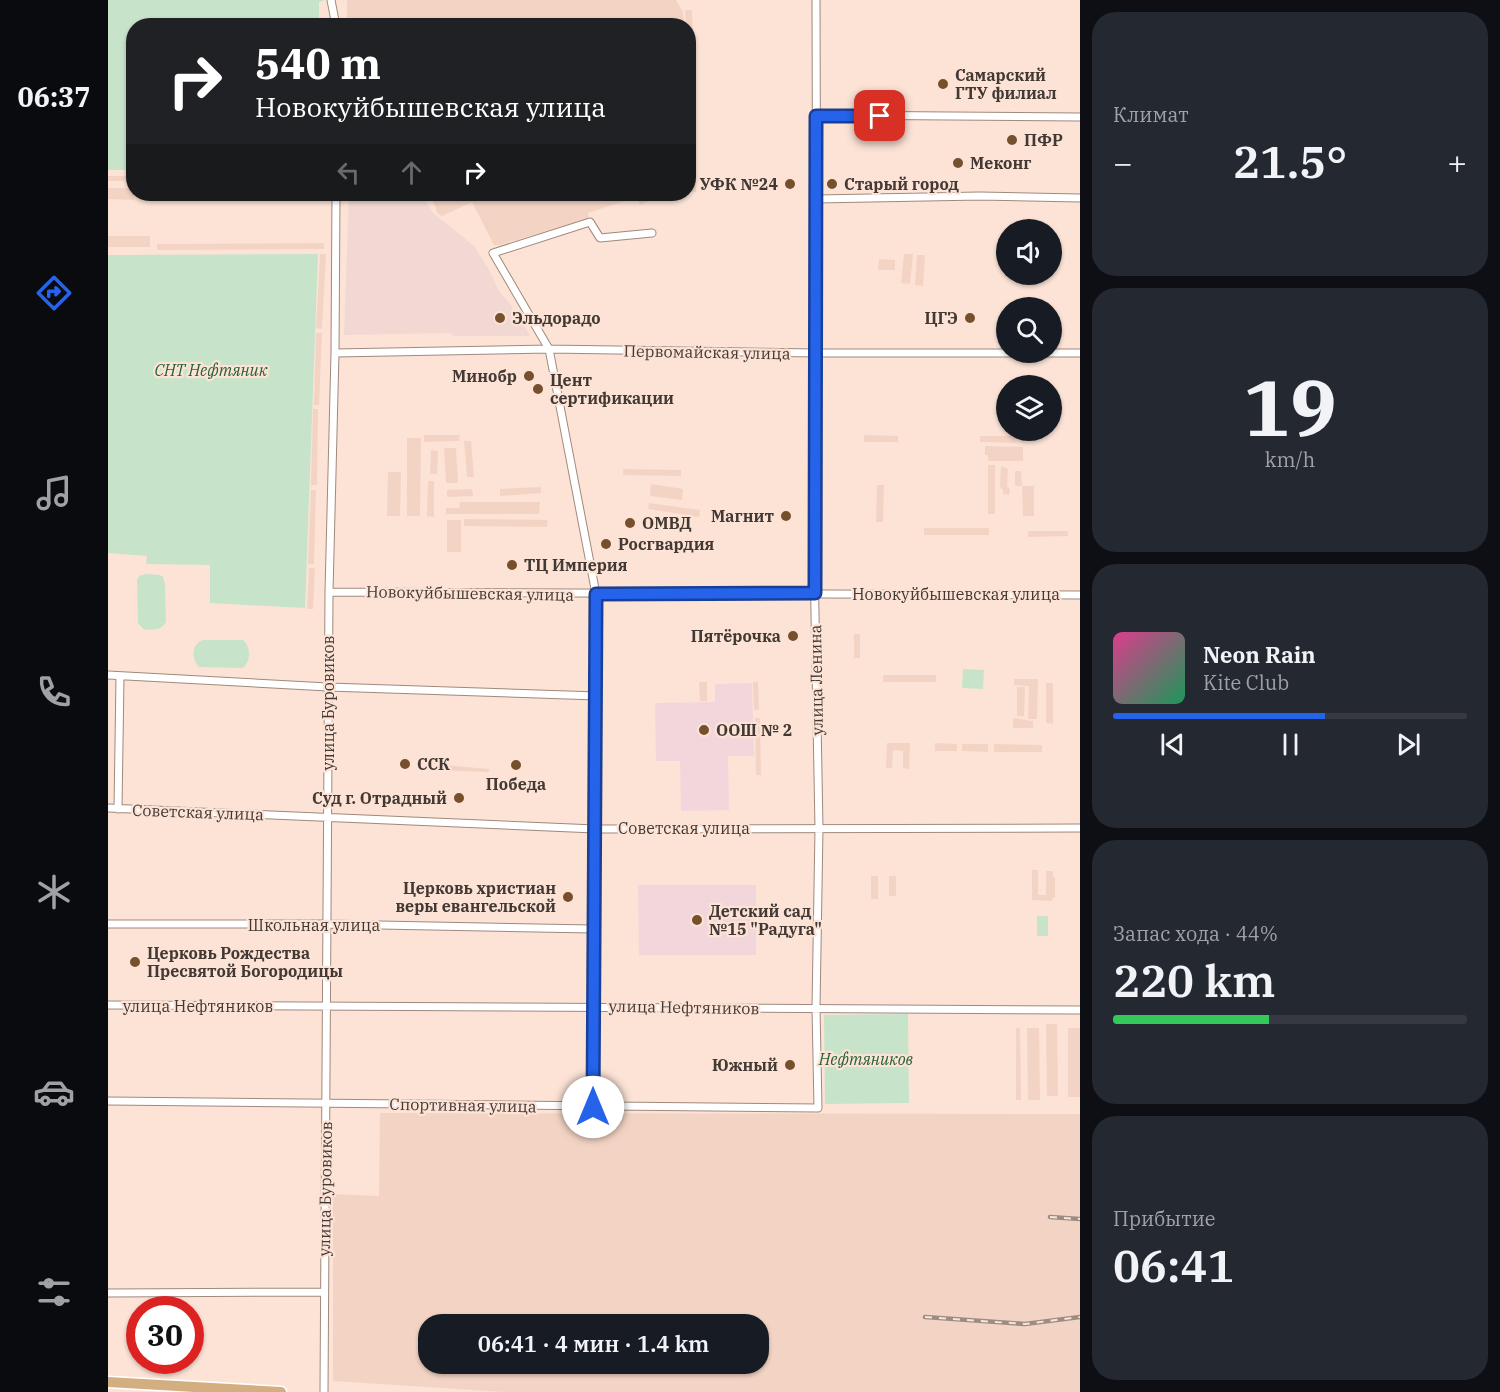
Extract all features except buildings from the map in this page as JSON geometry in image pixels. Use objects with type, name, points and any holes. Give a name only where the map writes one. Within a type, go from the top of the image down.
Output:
[{"type":"main road","points":[[108,1382],[281,1392]]},
{"type":"street","points":[[331,0],[334,18]]},
{"type":"street","name":"улица Ленина","points":[[816,0],[815,593],[819,828],[816,1008],[818,1108]]},
{"type":"street","points":[[816,116],[1080,117]]},
{"type":"street","points":[[816,199],[980,196],[1080,198]]},
{"type":"street","name":"улица Буровиков","points":[[324,1392],[328,687],[336,201]]},
{"type":"street","points":[[593,1107],[596,594],[549,350],[493,253],[590,222],[600,238],[652,233]]},
{"type":"street","name":"Первомайская улица","points":[[335,353],[549,350],[1080,353]]},
{"type":"street","name":"Новокуйбышевская улица","points":[[329,592],[1080,595]]},
{"type":"street","points":[[108,675],[328,687],[597,696]]},
{"type":"street","points":[[118,809],[120,675]]},
{"type":"street","name":"Советская улица","points":[[108,808],[595,829],[1080,828]]},
{"type":"street","name":"Школьная улица","points":[[108,924],[327,924],[593,929]]},
{"type":"street","name":"улица Нефтяников","points":[[108,1005],[1080,1010]]},
{"type":"street","name":"Спортивная улица","points":[[108,1101],[818,1108]]},
{"type":"street","points":[[108,1293],[323,1292]]},
{"type":"shaded area","points":[[347,0],[676,0],[683,12],[683,18],[568,18],[347,18]]},
{"type":"shaded area","points":[[685,10],[692,10],[692,18],[686,18]]},
{"type":"shaded area","points":[[108,176],[126,176],[126,181],[108,181]]},
{"type":"shaded area","points":[[108,188],[126,188],[126,200],[108,199]]},
{"type":"shaded area","points":[[349,201],[425,201],[433,213],[474,246],[499,291],[512,306],[512,311],[516,311],[530,336],[454,336],[451,333],[344,335]]},
{"type":"shaded area","points":[[433,201],[625,201],[588,213],[589,218],[500,245],[494,245],[472,202],[442,216],[438,214]]},
{"type":"shaded area","points":[[108,236],[150,236],[150,247],[108,247]]},
{"type":"shaded area","points":[[324,243],[324,249],[157,250],[157,244]]},
{"type":"shaded area","points":[[320,254],[326,254],[322,329],[316,328]]},
{"type":"shaded area","points":[[904,254],[913,254],[910,284],[901,283]]},
{"type":"shaded area","points":[[917,255],[925,255],[923,286],[915,285]]},
{"type":"shaded area","points":[[879,259],[895,260],[895,270],[878,270]]},
{"type":"shaded area","points":[[316,333],[322,333],[319,405],[314,405]]},
{"type":"shaded area","points":[[313,409],[318,409],[317,485],[311,485]]},
{"type":"shaded area","points":[[424,435],[460,435],[459,441],[424,442]]},
{"type":"shaded area","points":[[864,435],[898,436],[898,442],[864,442]]},
{"type":"shaded area","points":[[980,436],[996,436],[996,441],[1015,441],[1015,443],[980,442]]},
{"type":"shaded area","points":[[407,438],[421,438],[420,516],[407,516]]},
{"type":"shaded area","points":[[464,441],[471,441],[474,477],[467,477]]},
{"type":"shaded area","points":[[985,446],[1023,447],[1023,461],[988,461]]},
{"type":"shaded area","points":[[444,448],[456,448],[458,483],[446,483]]},
{"type":"shaded area","points":[[431,450],[438,451],[437,474],[430,474]]},
{"type":"shaded area","points":[[988,465],[995,465],[995,514],[988,514]]},
{"type":"shaded area","points":[[1001,466],[1008,469],[1009,495],[1003,494],[1000,487]]},
{"type":"shaded area","points":[[623,469],[681,470],[681,476],[623,475]]},
{"type":"shaded area","points":[[1015,471],[1021,471],[1022,486],[1015,486]]},
{"type":"shaded area","points":[[388,472],[401,472],[400,516],[387,516]]},
{"type":"shaded area","points":[[428,481],[434,481],[434,517],[427,516]]},
{"type":"shaded area","points":[[651,484],[683,489],[682,500],[650,496]]},
{"type":"shaded area","points":[[877,485],[884,485],[883,522],[876,522]]},
{"type":"shaded area","points":[[1022,486],[1034,486],[1034,516],[1023,516]]},
{"type":"shaded area","points":[[541,487],[541,493],[500,496],[500,489]]},
{"type":"shaded area","points":[[472,489],[473,496],[447,497],[447,490]]},
{"type":"shaded area","points":[[311,490],[316,490],[314,564],[308,564]]},
{"type":"shaded area","points":[[460,502],[540,502],[539,514],[446,514],[446,508],[459,508]]},
{"type":"shaded area","points":[[649,503],[700,510],[699,517],[648,509]]},
{"type":"shaded area","points":[[464,519],[548,520],[547,527],[464,526]]},
{"type":"shaded area","points":[[447,520],[461,520],[461,552],[447,552]]},
{"type":"shaded area","points":[[924,528],[989,528],[989,535],[924,535]]},
{"type":"shaded area","points":[[1028,531],[1068,531],[1068,536],[1028,537]]},
{"type":"shaded area","points":[[309,568],[315,568],[313,609],[307,609]]},
{"type":"shaded area","points":[[854,634],[860,634],[860,658],[854,658]]},
{"type":"shaded area","points":[[883,675],[936,675],[936,682],[883,682]]},
{"type":"shaded area","points":[[1014,679],[1038,679],[1037,719],[1028,719],[1029,686],[1014,685]]},
{"type":"shaded area","points":[[699,682],[707,682],[707,701],[700,701]]},
{"type":"shaded area","points":[[753,682],[758,682],[759,710],[754,710]]},
{"type":"shaded area","name":"ООШ № 2","points":[[752,683],[754,756],[728,756],[729,810],[681,811],[680,761],[656,761],[655,703],[715,702],[715,684]]},
{"type":"shaded area","points":[[1046,683],[1053,683],[1053,724],[1046,723]]},
{"type":"shaded area","points":[[1017,687],[1025,687],[1024,716],[1017,716]]},
{"type":"shaded area","points":[[755,718],[760,718],[761,775],[756,775]]},
{"type":"shaded area","points":[[1013,718],[1033,721],[1033,728],[1013,728]]},
{"type":"shaded area","points":[[887,743],[910,743],[909,769],[903,768],[903,751],[893,750],[892,768],[886,768]]},
{"type":"shaded area","points":[[935,743],[957,744],[957,751],[935,751]]},
{"type":"shaded area","points":[[962,744],[988,744],[988,752],[962,751]]},
{"type":"shaded area","points":[[994,744],[1042,745],[1042,752],[994,752]]},
{"type":"shaded area","points":[[435,759],[450,760],[449,765],[489,769],[489,772],[434,770]]},
{"type":"shaded area","points":[[1032,870],[1038,870],[1038,895],[1046,895],[1046,871],[1053,871],[1055,898],[1052,898],[1052,901],[1032,900]]},
{"type":"shaded area","points":[[871,876],[878,876],[878,899],[871,899]]},
{"type":"shaded area","points":[[889,876],[896,876],[896,896],[889,896]]},
{"type":"shaded area","name":"Детский сад №15 \"Радуга\"","points":[[638,885],[756,885],[756,955],[639,955]]},
{"type":"shaded area","points":[[1046,1024],[1057,1024],[1058,1096],[1047,1096]]},
{"type":"shaded area","points":[[1016,1028],[1020,1028],[1021,1100],[1016,1100]]},
{"type":"shaded area","points":[[1027,1028],[1039,1028],[1040,1100],[1028,1100]]},
{"type":"shaded area","points":[[1068,1028],[1080,1028],[1080,1097],[1068,1097]]},
{"type":"shaded area","points":[[380,1113],[1080,1114],[1080,1392],[504,1392],[333,1381],[333,1194],[379,1196]]},
{"type":"green space","points":[[108,0],[325,0],[319,2],[319,18],[126,18],[126,170],[108,170]]},
{"type":"green space","name":"СНТ Нефтяник","points":[[318,254],[305,608],[210,603],[210,565],[146,564],[147,556],[108,553],[108,255]]},
{"type":"green space","points":[[160,575],[165,584],[166,622],[162,627],[150,630],[143,629],[138,623],[137,580],[139,576]]},
{"type":"green space","points":[[203,640],[243,640],[249,650],[248,662],[243,668],[199,667],[193,652],[196,645]]},
{"type":"green space","points":[[963,669],[984,670],[983,689],[962,688]]},
{"type":"green space","points":[[1037,916],[1048,916],[1048,936],[1037,936]]},
{"type":"green space","name":"Нефтяников","points":[[908,1014],[909,1103],[825,1104],[824,1015]]},
{"type":"railway","points":[[1050,1217],[1080,1219]]},
{"type":"railway","points":[[925,1317],[1025,1324],[1080,1317]]},
{"type":"place","name":"Самарский ГТУ филиал","points":[[943,84]]},
{"type":"place","name":"ПФР","points":[[1012,140]]},
{"type":"place","name":"Меконг","points":[[958,163]]},
{"type":"place","name":"УФК №24","points":[[790,184]]},
{"type":"place","name":"Старый город","points":[[832,184]]},
{"type":"place","name":"Эльдорадо","points":[[500,318]]},
{"type":"place","name":"ЦГЭ","points":[[970,318]]},
{"type":"place","name":"Минобр","points":[[529,376]]},
{"type":"place","name":"Цент сертификации","points":[[538,389]]},
{"type":"place","name":"Магнит","points":[[786,516]]},
{"type":"place","name":"ОМВД","points":[[630,523]]},
{"type":"place","name":"Росгвардия","points":[[606,544]]},
{"type":"place","name":"ТЦ Империя","points":[[512,565]]},
{"type":"place","name":"Пятёрочка","points":[[793,636]]},
{"type":"place","name":"ООШ № 2","points":[[704,730]]},
{"type":"place","name":"ССК","points":[[405,764]]},
{"type":"place","name":"Победа","points":[[516,765]]},
{"type":"place","name":"Суд г. Отрадный","points":[[459,798]]},
{"type":"place","name":"Церковь христиан веры евангельской","points":[[568,897]]},
{"type":"place","name":"Детский сад №15 \"Радуга\"","points":[[697,920]]},
{"type":"place","name":"Церковь Рождества Пресвятой Богородицы","points":[[135,962]]},
{"type":"place","name":"Южный","points":[[790,1065]]},
{"type":"route","points":[[593,1107],[596,594],[815,593],[816,116],[880,116]]}]
